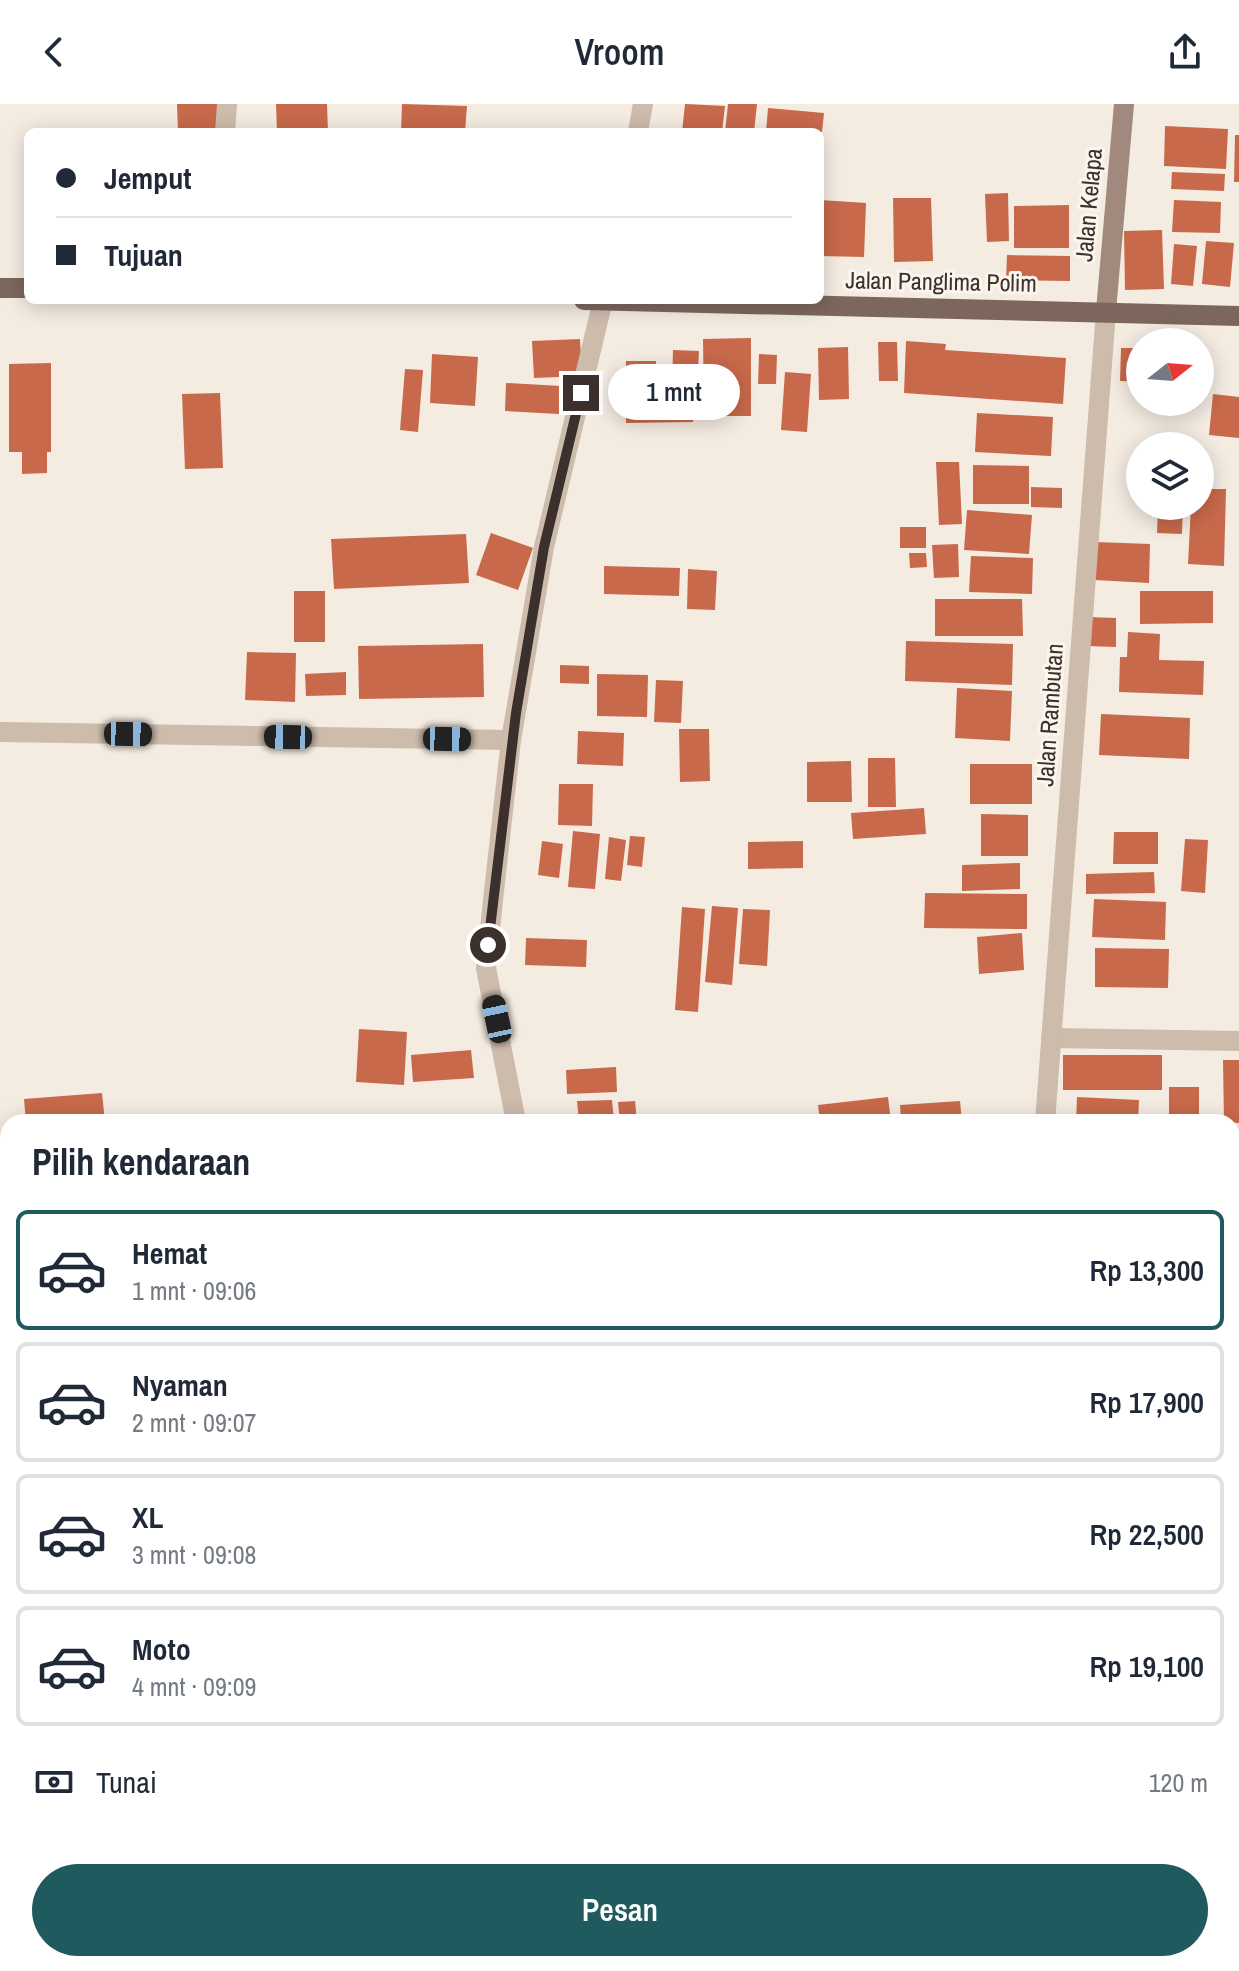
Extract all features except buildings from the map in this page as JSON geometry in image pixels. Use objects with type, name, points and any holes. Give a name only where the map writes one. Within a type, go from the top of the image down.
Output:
[{"type":"main road","points":[[0,288],[24,288]]},
{"type":"main road","name":"Jalan Panglima Polim","points":[[786,304],[1239,316]]},
{"type":"street","points":[[225,128],[227,104]]},
{"type":"street","points":[[639,128],[643,104]]},
{"type":"street","name":"Jalan Kelapa","points":[[1106,311],[1124,104]]},
{"type":"street","points":[[515,1114],[486,968],[511,740],[544,547],[602,304]]},
{"type":"street","name":"Jalan Rambutan","points":[[1046,1114],[1106,311]]},
{"type":"street","points":[[0,732],[511,740]]},
{"type":"street","points":[[1051,1038],[1239,1041]]},
{"type":"route","points":[[488,945],[511,740],[544,547],[581,393]]}]
